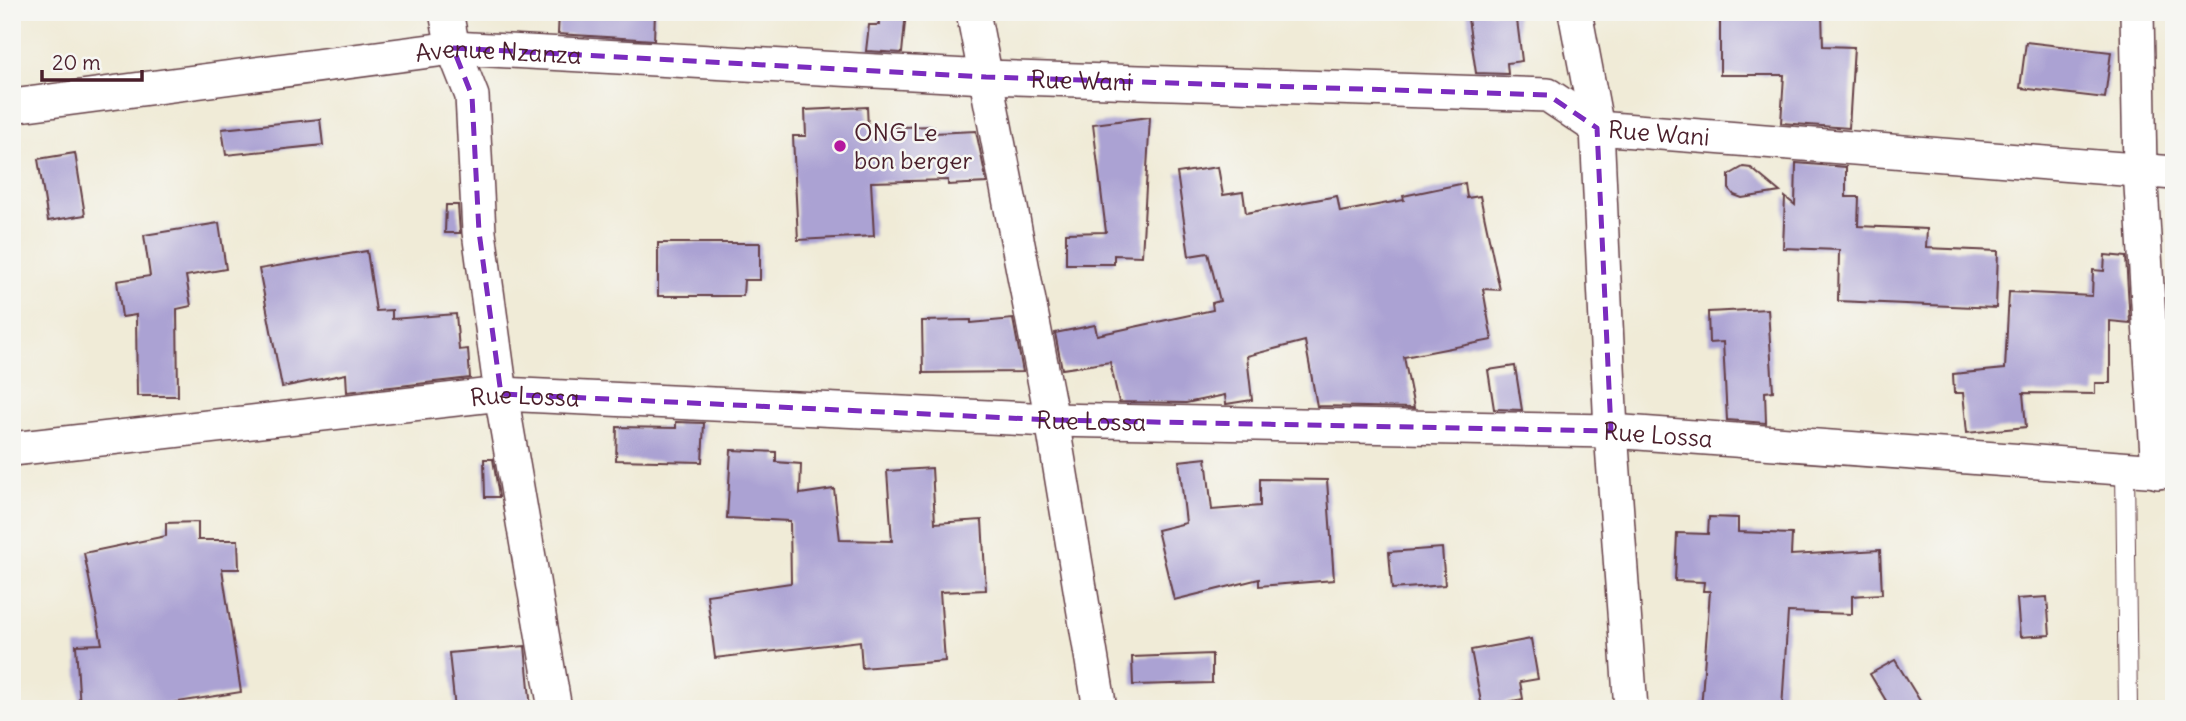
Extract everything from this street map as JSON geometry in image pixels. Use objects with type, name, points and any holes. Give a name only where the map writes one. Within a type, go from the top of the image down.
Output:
[{"type":"street","points":[[446,12],[453,48],[472,96],[479,232],[501,394],[555,709]]},
{"type":"street","points":[[973,12],[1052,420],[1100,709]]},
{"type":"street","points":[[1575,12],[1597,128],[1611,431],[1631,709]]},
{"type":"street","points":[[2137,12],[2140,169],[2166,472]]},
{"type":"street","name":"Avenue Nzanza","points":[[12,106],[453,48],[986,77]]},
{"type":"street","name":"Rue Wani","points":[[986,77],[1548,95],[1597,128],[2174,173]]},
{"type":"street","name":"Rue Lossa","points":[[12,449],[501,394],[1052,420],[1611,431],[2166,472]]},
{"type":"lane","points":[[2125,470],[2128,709]]},
{"type":"highlighted area","points":[[453,48],[986,77],[1548,95],[1597,128],[1611,431],[1052,420],[501,394],[479,232],[472,96]]},
{"type":"building","points":[[559,12],[655,12],[654,40],[558,34]]},
{"type":"building","points":[[878,12],[906,12],[902,53],[866,51],[869,25],[879,25]]},
{"type":"building","points":[[1467,12],[1516,12],[1522,61],[1507,63],[1508,74],[1476,73]]},
{"type":"building","points":[[1720,12],[1822,13],[1823,46],[1854,47],[1849,128],[1781,123],[1784,75],[1720,75]]},
{"type":"building","points":[[2026,42],[2111,52],[2105,98],[2020,88]]},
{"type":"building","points":[[867,107],[868,128],[934,126],[934,133],[976,131],[987,183],[948,185],[948,180],[871,182],[874,236],[798,240],[793,136],[806,136],[805,110]]},
{"type":"building","points":[[1150,117],[1142,256],[1114,255],[1114,264],[1066,264],[1066,233],[1106,232],[1093,124]]},
{"type":"building","points":[[320,119],[323,145],[226,155],[222,129]]},
{"type":"building","points":[[75,153],[85,215],[48,221],[38,159]]},
{"type":"building","points":[[1796,163],[1846,167],[1846,197],[1859,197],[1858,226],[1927,229],[1926,248],[1998,251],[1996,308],[1838,301],[1839,250],[1783,248],[1785,197],[1795,205]]},
{"type":"building","points":[[1218,167],[1223,195],[1243,192],[1246,213],[1337,196],[1340,212],[1404,200],[1403,196],[1465,183],[1467,198],[1480,196],[1500,290],[1483,289],[1492,340],[1404,357],[1414,408],[1317,406],[1305,341],[1247,356],[1252,400],[1226,404],[1225,395],[1186,403],[1119,402],[1110,362],[1062,369],[1055,333],[1095,325],[1097,335],[1213,310],[1212,303],[1220,301],[1208,253],[1189,256],[1177,173]]},
{"type":"building","points":[[1743,167],[1751,168],[1780,192],[1742,198],[1734,195],[1729,189],[1729,175]]},
{"type":"building","points":[[446,205],[458,205],[460,233],[445,233]]},
{"type":"building","points":[[219,223],[226,269],[186,276],[191,306],[177,309],[178,396],[137,396],[136,315],[122,317],[117,281],[150,276],[144,235]]},
{"type":"building","points":[[658,243],[760,243],[760,280],[744,280],[743,296],[658,296]]},
{"type":"building","points":[[367,251],[376,311],[392,310],[392,319],[456,314],[459,350],[468,349],[470,378],[347,392],[346,374],[282,387],[259,269]]},
{"type":"building","points":[[2105,255],[2126,257],[2130,323],[2110,321],[2110,383],[2095,383],[2095,394],[2023,393],[2026,427],[1967,433],[1963,393],[1954,393],[1953,374],[2005,369],[2009,292],[2092,296],[2093,270],[2104,271]]},
{"type":"building","points":[[1768,309],[1773,391],[1765,392],[1766,423],[1727,420],[1723,342],[1709,343],[1708,312]]},
{"type":"building","points":[[1013,319],[1023,372],[923,373],[922,321],[971,320],[971,323]]},
{"type":"building","points":[[1515,366],[1522,410],[1494,409],[1488,370]]},
{"type":"building","points":[[676,422],[704,423],[702,462],[616,460],[617,427],[676,428]]},
{"type":"building","points":[[731,450],[776,452],[776,462],[801,464],[800,494],[834,489],[840,540],[892,541],[887,471],[932,468],[935,523],[982,520],[986,590],[940,592],[945,661],[862,668],[860,641],[715,658],[707,595],[791,583],[790,521],[727,518]]},
{"type":"building","points":[[1206,458],[1212,510],[1260,506],[1260,479],[1327,480],[1334,580],[1259,586],[1259,579],[1174,600],[1157,530],[1186,523],[1179,461]]},
{"type":"building","points":[[484,459],[493,459],[499,497],[485,497]]},
{"type":"building","points":[[1709,517],[1738,518],[1738,532],[1792,534],[1791,555],[1880,550],[1882,594],[1852,596],[1852,614],[1788,612],[1782,709],[1701,709],[1710,591],[1703,591],[1704,582],[1675,581],[1677,533],[1708,534]]},
{"type":"building","points":[[198,522],[198,540],[238,540],[239,569],[222,569],[241,692],[165,704],[165,707],[80,709],[76,645],[102,644],[84,553],[166,536],[166,523]]},
{"type":"building","points":[[1442,548],[1445,585],[1392,589],[1389,552]]},
{"type":"building","points":[[2047,597],[2050,635],[2020,637],[2017,599]]},
{"type":"building","points":[[1531,639],[1538,679],[1520,682],[1523,699],[1482,707],[1471,650]]},
{"type":"building","points":[[525,646],[531,709],[455,709],[449,653]]},
{"type":"building","points":[[1212,654],[1212,683],[1133,685],[1132,657]]},
{"type":"building","points":[[1895,660],[1925,709],[1891,709],[1870,674]]},
{"type":"place","name":"ONG Le bon berger","points":[[840,146]]}]
